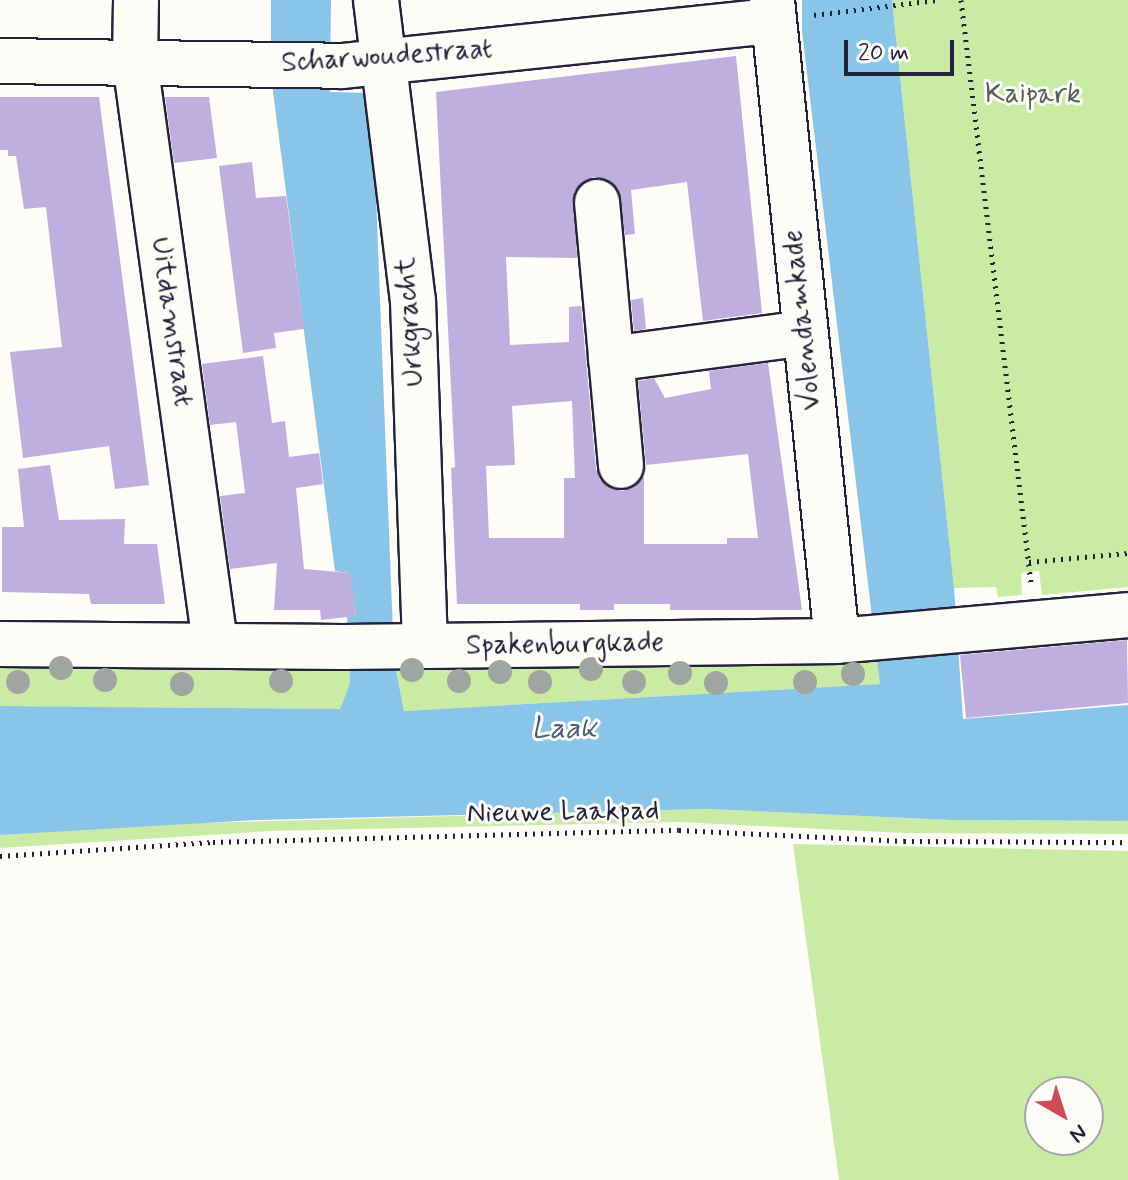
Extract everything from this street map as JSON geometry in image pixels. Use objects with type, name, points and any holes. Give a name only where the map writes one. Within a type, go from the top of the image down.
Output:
[{"type":"street","name":"Uitdamstraat","points":[[136,0],[135,62],[215,643]]},
{"type":"street","name":"Urkgracht","points":[[376,0],[363,63],[413,301],[425,646]]},
{"type":"street","name":"Scharwoudestraat","points":[[0,61],[263,66],[363,63],[785,12]]},
{"type":"street","name":"Volendamkade","points":[[785,12],[805,333],[856,640]]},
{"type":"street","points":[[597,202],[621,466]]},
{"type":"street","points":[[611,359],[805,333]]},
{"type":"street","name":"Spakenburgkade","points":[[0,644],[215,643],[343,647],[856,640],[1128,615]]},
{"type":"path","points":[[785,12],[936,0]]},
{"type":"path","points":[[961,0],[1035,623]]},
{"type":"path","points":[[1029,562],[1128,553]]},
{"type":"path","name":"Nieuwe Laakpad","points":[[0,856],[213,842],[679,830],[904,841],[1128,842]]},
{"type":"green space","name":"Kaipark","points":[[892,0],[1128,0],[1128,587],[1042,595],[1039,571],[1021,573],[1022,595],[998,597],[996,587],[954,588]]},
{"type":"green space","points":[[878,652],[881,684],[404,711],[394,660]]},
{"type":"green space","points":[[349,658],[350,683],[340,709],[0,706],[0,659]]},
{"type":"green space","points":[[707,809],[952,820],[1128,821],[1128,834],[904,833],[679,822],[270,831],[0,848],[0,835],[163,824]]},
{"type":"green space","points":[[793,844],[1128,851],[1128,1180],[839,1180]]},
{"type":"water","name":"Laak","points":[[271,0],[331,0],[330,92],[372,93],[394,660],[404,711],[880,684],[802,31],[802,0],[892,0],[954,588],[963,719],[1128,705],[1128,821],[952,820],[707,809],[258,820],[0,835],[0,706],[340,709],[350,683],[347,617],[356,615],[349,573],[335,571],[271,76]]},
{"type":"building","points":[[736,56],[762,313],[703,321],[687,182],[631,190],[635,234],[625,235],[618,188],[608,180],[594,177],[582,182],[574,192],[577,258],[506,257],[510,345],[569,342],[569,307],[581,306],[596,469],[600,480],[610,488],[622,491],[635,487],[644,476],[644,544],[727,544],[727,538],[758,538],[748,454],[646,465],[638,381],[654,378],[665,398],[711,389],[709,371],[768,363],[802,610],[670,610],[670,604],[614,604],[614,610],[580,610],[580,604],[457,604],[451,468],[455,467],[436,92]],"holes":[[[572,401],[575,478],[564,478],[564,538],[489,538],[486,466],[515,465],[512,406]]]},
{"type":"building","points":[[0,97],[99,97],[149,485],[115,489],[109,446],[23,458],[10,352],[62,347],[46,207],[24,209],[16,156],[8,156],[8,150],[0,150]]},
{"type":"building","points":[[165,97],[209,97],[217,158],[174,163]]},
{"type":"building","points":[[252,162],[256,198],[286,196],[304,329],[274,333],[276,348],[243,353],[219,166]]},
{"type":"building","points":[[643,298],[646,329],[634,331],[631,300]]},
{"type":"building","points":[[263,356],[272,423],[285,421],[289,457],[319,453],[323,484],[296,488],[304,569],[350,573],[356,616],[321,620],[320,610],[274,610],[277,563],[230,569],[220,496],[245,493],[236,422],[210,425],[202,364]]},
{"type":"building","points":[[50,465],[59,520],[125,519],[124,544],[157,544],[165,604],[91,604],[89,594],[2,592],[2,527],[24,527],[18,469]]},
{"type":"building","points":[[1127,640],[1128,703],[966,718],[960,655]]}]
